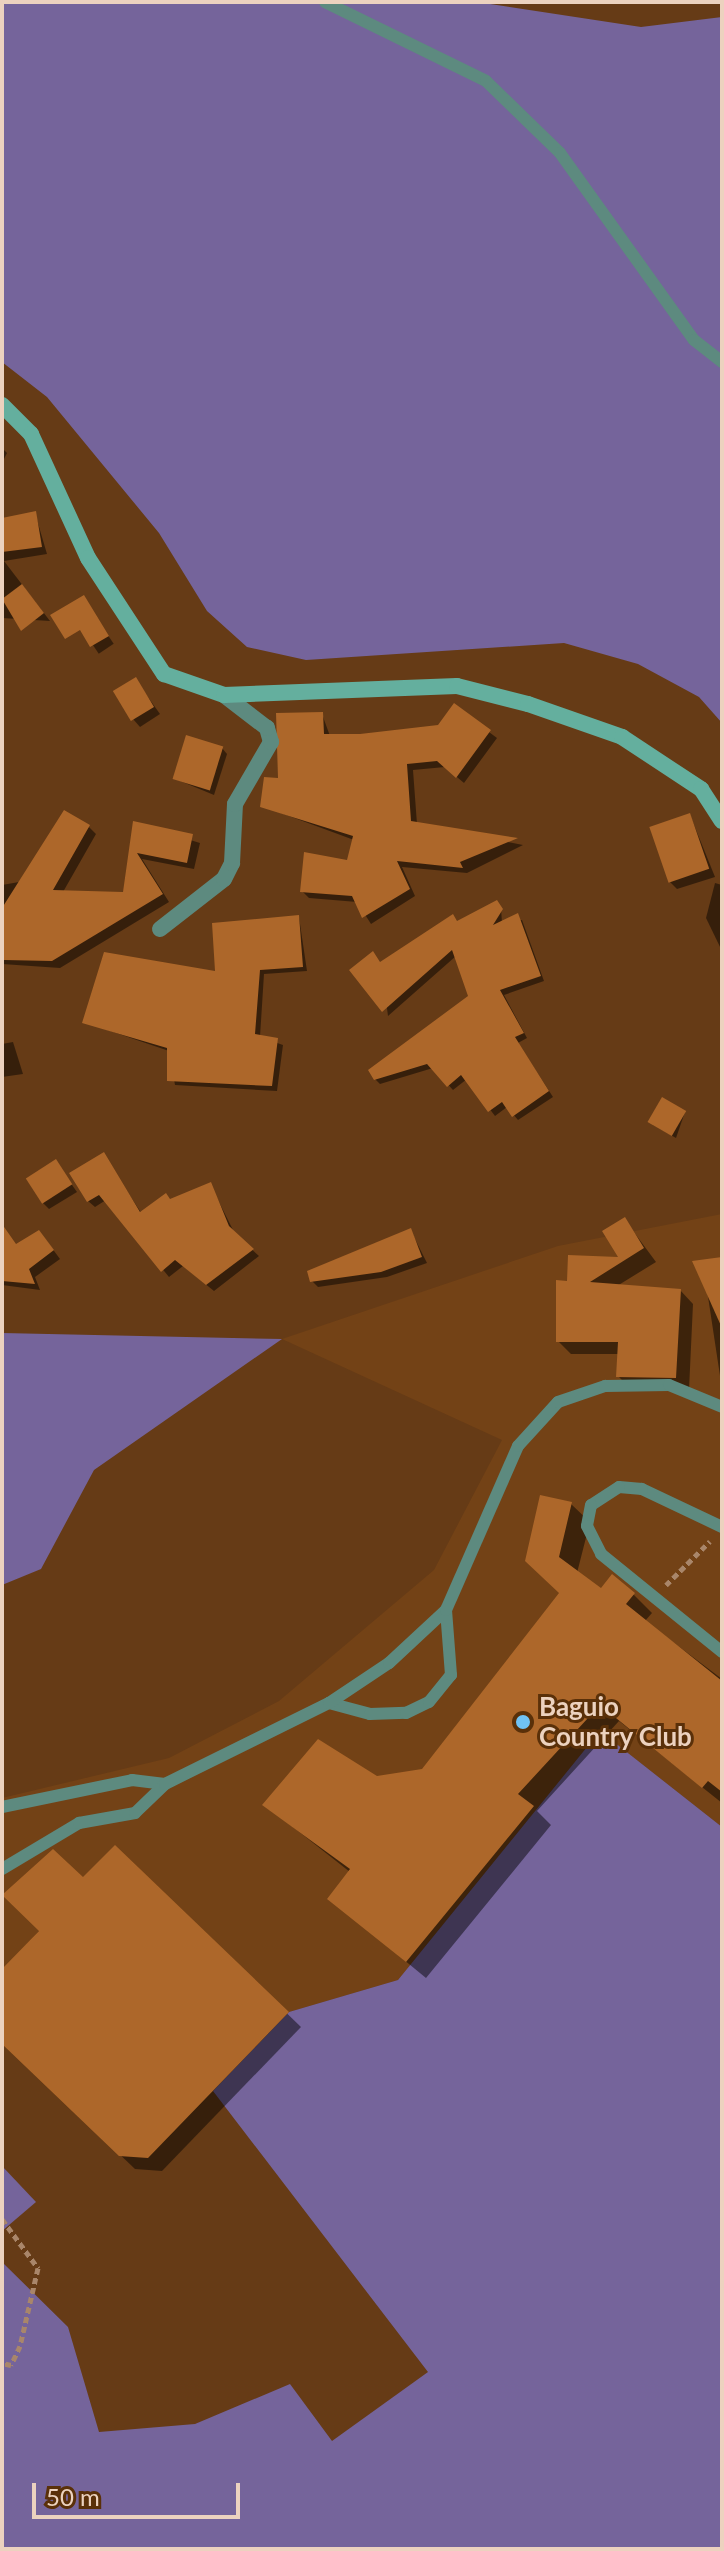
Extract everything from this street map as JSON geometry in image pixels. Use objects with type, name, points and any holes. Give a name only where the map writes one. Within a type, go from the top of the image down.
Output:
[{"type":"main road","points":[[2,405],[31,434],[88,558],[164,674],[224,695],[457,686],[514,700],[622,737],[701,789],[722,821]]},
{"type":"street","points":[[160,929],[224,879],[232,863],[235,804],[271,742],[267,728],[224,695]]},
{"type":"lane","points":[[325,2],[486,81],[560,153],[694,340],[722,362]]},
{"type":"lane","points":[[2,1869],[79,1823],[135,1813],[165,1784],[329,1703],[389,1663],[446,1610],[518,1446],[558,1402],[605,1386],[669,1385],[722,1407]]},
{"type":"lane","points":[[722,1529],[642,1489],[619,1487],[591,1505],[591,1543],[722,1652]]},
{"type":"lane","points":[[329,1703],[370,1714],[406,1713],[429,1702],[451,1675],[446,1610]]},
{"type":"lane","points":[[2,1807],[132,1780],[165,1784]]},
{"type":"path","points":[[654,1597],[722,1529]]},
{"type":"path","points":[[2,2219],[38,2268],[20,2346],[11,2365],[2,2363]]},
{"type":"shaded area","points":[[2,2],[477,2],[641,27],[722,17],[722,723],[699,697],[638,664],[564,643],[306,660],[247,647],[207,611],[159,533],[47,397],[2,362]]},
{"type":"shaded area","points":[[722,1214],[722,1827],[600,1731],[398,1980],[289,2012],[148,2158],[119,2156],[2,2044],[2,1798],[169,1758],[279,1701],[434,1570],[502,1440],[282,1339],[558,1246]]},
{"type":"shaded area","points":[[2,1333],[282,1339],[94,1470],[41,1569],[2,1585]]},
{"type":"shaded area","points":[[600,1731],[722,1827],[722,2549],[2,2549],[2,2262],[68,2327],[99,2432],[195,2424],[290,2384],[332,2441],[428,2372],[213,2091],[289,2012],[398,1980]]},
{"type":"shaded area","points":[[2,2166],[36,2202],[2,2231]]},
{"type":"building","points":[[36,511],[42,547],[2,552],[2,518]]},
{"type":"building","points":[[22,584],[44,613],[21,631],[2,599]]},
{"type":"building","points":[[84,595],[109,636],[90,647],[80,630],[65,639],[50,615]]},
{"type":"building","points":[[136,677],[154,707],[131,721],[113,691]]},
{"type":"building","points":[[454,703],[491,730],[456,778],[437,761],[407,764],[411,821],[518,838],[460,862],[463,868],[397,861],[410,889],[362,918],[352,896],[300,892],[304,852],[347,860],[353,836],[260,807],[264,777],[278,778],[276,713],[323,712],[324,734],[360,734],[438,725]]},
{"type":"building","points":[[186,735],[223,746],[210,790],[173,779]]},
{"type":"building","points":[[64,810],[90,825],[53,890],[123,892],[133,821],[193,834],[187,863],[137,853],[163,894],[52,961],[4,960],[2,908]]},
{"type":"building","points":[[690,813],[709,869],[669,883],[649,827]]},
{"type":"building","points":[[497,900],[503,909],[493,925],[518,913],[541,976],[500,990],[524,1033],[515,1037],[549,1091],[512,1117],[502,1102],[488,1112],[461,1075],[447,1087],[427,1064],[374,1080],[368,1070],[468,996],[452,950],[382,1012],[349,970],[373,951],[380,962],[453,914],[457,921]]},
{"type":"building","points":[[299,915],[303,967],[260,970],[255,1034],[278,1038],[272,1086],[167,1081],[167,1048],[82,1023],[104,952],[215,971],[212,923]]},
{"type":"building","points":[[662,1097],[686,1111],[672,1136],[648,1122]]},
{"type":"building","points":[[104,1152],[140,1212],[166,1193],[170,1199],[211,1182],[229,1226],[254,1249],[206,1285],[175,1260],[161,1272],[99,1195],[87,1202],[69,1173]]},
{"type":"building","points":[[56,1159],[72,1184],[42,1204],[26,1179]]},
{"type":"building","points":[[625,1217],[644,1248],[590,1282],[681,1289],[676,1378],[616,1377],[618,1342],[556,1342],[556,1280],[567,1281],[568,1255],[618,1257],[602,1231]]},
{"type":"building","points":[[2,1224],[16,1244],[39,1230],[54,1250],[29,1269],[35,1284],[2,1281]]},
{"type":"building","points":[[411,1228],[422,1257],[381,1272],[310,1282],[307,1271]]},
{"type":"building","points":[[722,1257],[722,1328],[692,1261]]},
{"type":"building","name":"Baguio Country Club","points":[[540,1495],[572,1502],[559,1557],[601,1588],[612,1574],[635,1593],[626,1604],[722,1681],[722,1792],[708,1781],[702,1788],[600,1705],[518,1794],[534,1806],[406,1962],[327,1899],[350,1869],[262,1805],[318,1739],[377,1776],[422,1769],[559,1593],[525,1561]]},
{"type":"building","points":[[115,1845],[289,2012],[148,2158],[119,2156],[2,2044],[2,1969],[39,1931],[2,1895],[53,1849],[83,1877]]},
{"type":"place","name":"Baguio Country Club","points":[[523,1722]]}]
